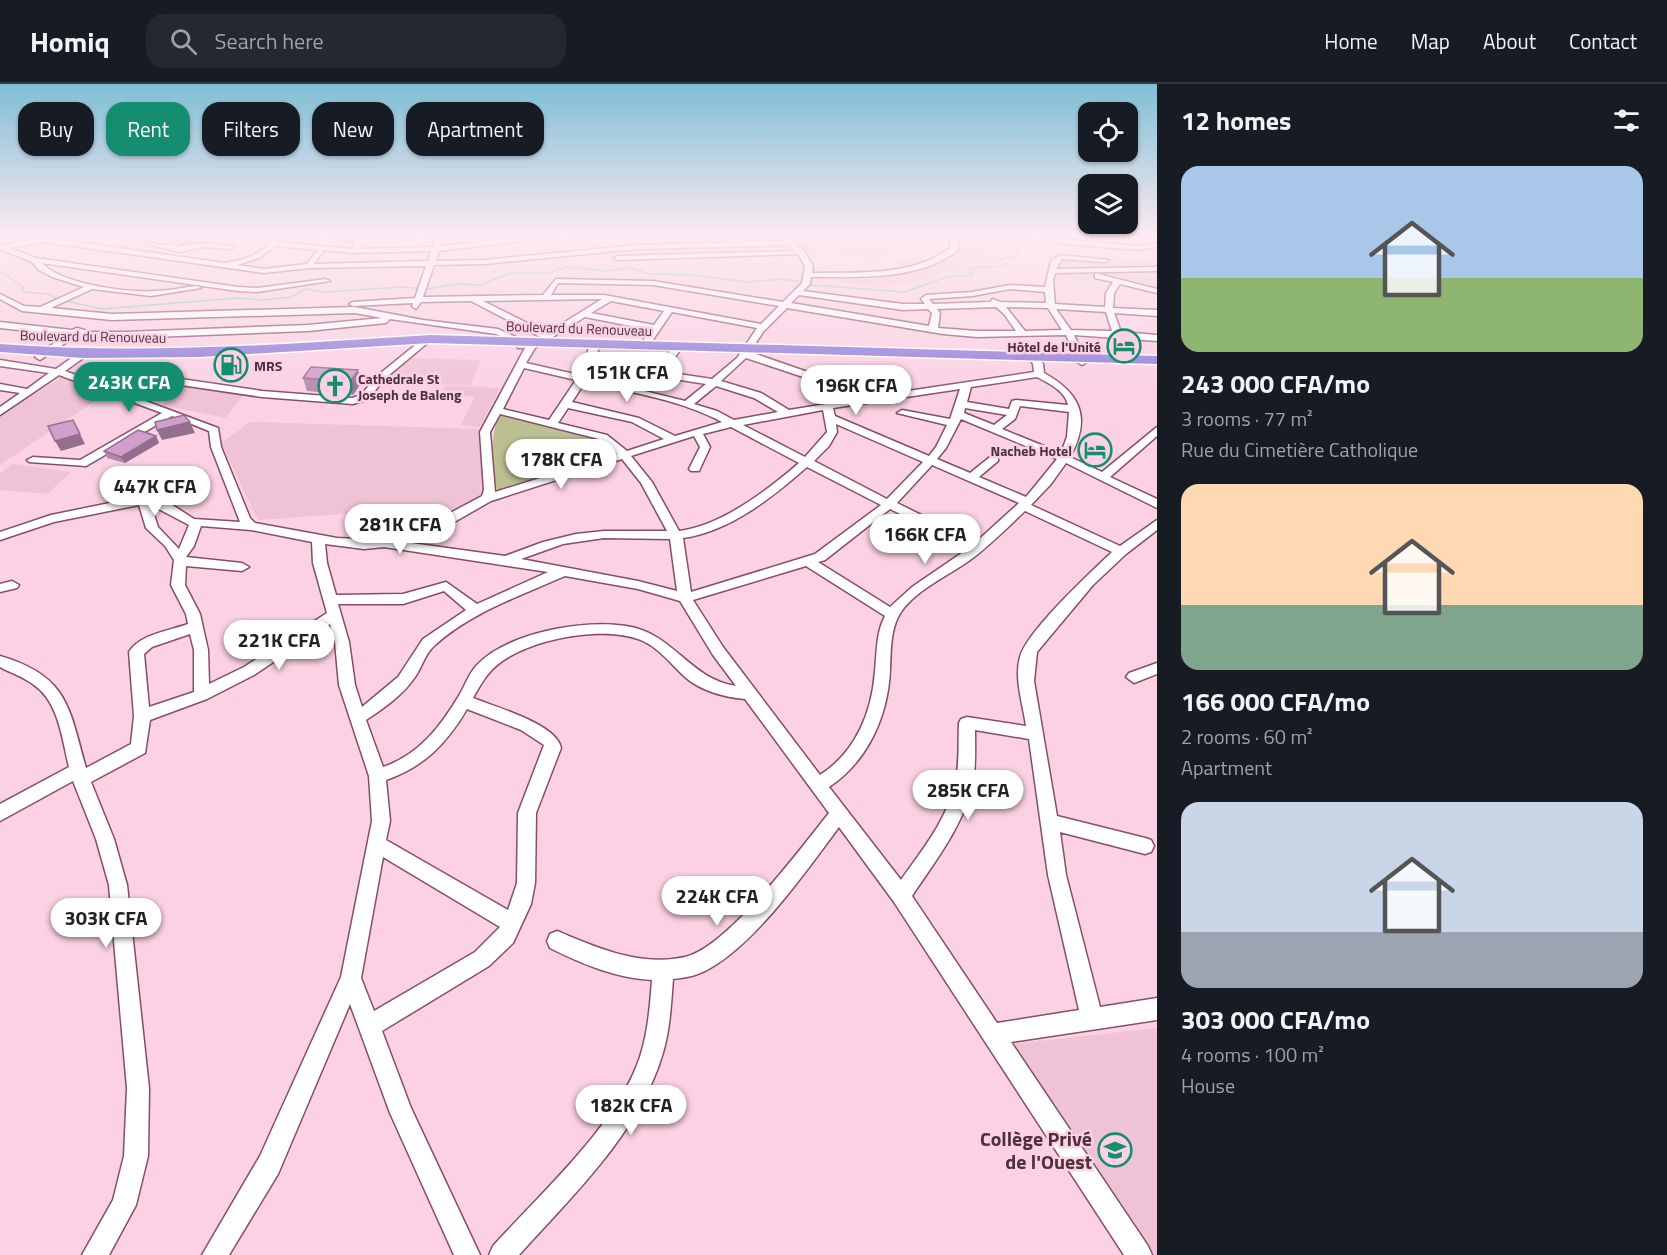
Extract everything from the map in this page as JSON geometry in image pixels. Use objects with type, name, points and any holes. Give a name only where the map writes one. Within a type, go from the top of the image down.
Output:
[{"type":"highway","name":"Boulevard du Renouveau","points":[[0,353],[80,356],[198,355],[426,342],[645,345],[675,348]]},
{"type":"highway","name":"Boulevard du Renouveau","points":[[532,343],[594,348],[919,354],[1036,363],[1080,360],[1157,362]]},
{"type":"highway","name":"Boulevard du Renouveau","points":[[0,348],[42,354]]},
{"type":"street","points":[[40,310],[84,290]]},
{"type":"street","points":[[119,290],[151,294],[195,290]]},
{"type":"street","points":[[406,320],[422,290]]},
{"type":"street","points":[[545,298],[550,290]]},
{"type":"street","points":[[688,290],[933,330],[1023,334],[1117,334],[1157,338]]},
{"type":"street","points":[[687,405],[747,351],[764,327],[801,290]]},
{"type":"street","points":[[933,330],[936,313],[925,298],[997,290]]},
{"type":"street","points":[[1044,290],[1048,290],[1050,305],[1069,333],[1080,360]]},
{"type":"street","points":[[1113,290],[1108,296],[1108,309],[1117,334]]},
{"type":"street","points":[[799,293],[886,306],[1050,305],[1157,313]]},
{"type":"street","points":[[981,293],[998,305],[1023,334]]},
{"type":"street","points":[[0,296],[22,308]]},
{"type":"street","points":[[291,311],[337,304],[418,300],[609,298],[764,327]]},
{"type":"street","points":[[487,498],[490,490],[485,432],[532,343],[609,298]]},
{"type":"street","points":[[473,299],[532,343]]},
{"type":"street","points":[[0,306],[100,316],[155,318],[343,310],[498,332],[532,343]]},
{"type":"street","points":[[645,345],[670,309]]},
{"type":"street","points":[[583,314],[656,328]]},
{"type":"street","points":[[42,354],[100,316]]},
{"type":"street","points":[[0,325],[102,335],[319,327],[406,320]]},
{"type":"street","points":[[120,373],[262,394],[353,401],[365,397],[380,378],[426,342]]},
{"type":"street","points":[[552,424],[582,379],[594,348]]},
{"type":"street","points":[[647,393],[675,348]]},
{"type":"street","points":[[747,351],[844,388],[866,400]]},
{"type":"street","points":[[0,412],[80,356]]},
{"type":"street","points":[[0,363],[58,372],[214,430],[216,447],[243,519],[251,526]]},
{"type":"street","points":[[0,536],[51,519],[144,500],[159,502],[185,520],[196,523],[251,526],[363,545],[386,543],[419,532],[487,498],[623,453],[698,432],[786,413],[830,412],[866,400],[966,386],[1036,363],[1066,391],[1073,401],[1073,438],[1064,458],[1055,473],[1025,504],[977,547],[915,591],[892,614],[884,642],[879,702],[874,718],[860,746],[843,768],[819,785]]},
{"type":"street","points":[[521,365],[647,393],[687,405],[733,423],[977,547]]},
{"type":"street","points":[[659,374],[715,382],[764,398],[786,413]]},
{"type":"street","points":[[386,543],[397,547],[508,560],[638,585],[685,598],[809,562],[826,552],[889,504],[930,461],[957,414],[966,386]]},
{"type":"street","points":[[0,387],[30,392]]},
{"type":"street","points":[[566,404],[635,420],[673,439]]},
{"type":"street","points":[[994,430],[1012,413],[1015,404],[1074,409]]},
{"type":"street","points":[[495,410],[600,436],[623,453],[646,482],[676,536],[685,598],[748,693],[901,896],[1139,1255]]},
{"type":"street","points":[[508,560],[541,546],[576,537],[620,534],[676,536],[703,531],[715,526],[787,479],[822,449],[831,436],[830,412]]},
{"type":"street","points":[[830,412],[1121,551]]},
{"type":"street","points":[[33,460],[82,464],[170,413]]},
{"type":"street","points":[[902,413],[1012,413]]},
{"type":"street","points":[[957,414],[1064,458],[1157,504]]},
{"type":"street","points":[[1102,478],[1157,430]]},
{"type":"street","points":[[695,469],[705,447],[698,432]]},
{"type":"street","points":[[971,478],[994,459]]},
{"type":"street","points":[[144,500],[153,528],[170,544],[180,559],[196,564],[242,567]]},
{"type":"street","points":[[196,523],[188,546],[180,559],[178,585],[190,604],[196,627],[203,670],[202,695]]},
{"type":"street","points":[[1092,1018],[1057,875],[1026,681],[1030,650],[1063,609],[1121,551],[1157,524]]},
{"type":"street","points":[[215,1255],[269,1165],[351,978],[377,844],[381,807],[377,776],[347,685],[342,642],[320,563],[318,537]]},
{"type":"street","points":[[809,562],[892,614]]},
{"type":"street","points":[[357,718],[398,688],[428,642],[476,611],[561,572]]},
{"type":"street","points":[[142,716],[202,695],[249,671],[333,607],[403,599],[446,586],[476,611]]},
{"type":"street","points":[[0,813],[79,774],[139,748],[142,716],[136,652],[147,643],[196,627]]},
{"type":"street","points":[[377,776],[405,766],[436,744],[482,670],[506,652],[538,639],[599,630],[644,635],[674,655],[699,679],[732,692],[748,693]]},
{"type":"street","points":[[0,661],[39,680],[54,693],[67,726],[79,774],[105,838],[118,885],[138,1088],[136,1156],[124,1205],[95,1255]]},
{"type":"street","points":[[1134,677],[1157,668]]},
{"type":"street","points":[[368,1027],[482,959],[496,948],[513,924],[526,884],[527,813],[553,748],[552,742],[527,726],[464,701]]},
{"type":"street","points":[[901,896],[943,831],[960,795],[965,772],[967,723],[1036,734]]},
{"type":"street","points":[[557,941],[584,956],[663,970],[685,968],[705,961],[749,925],[838,815]]},
{"type":"street","points":[[1050,822],[1145,846]]},
{"type":"street","points":[[377,844],[513,924]]},
{"type":"street","points":[[502,1255],[564,1186],[614,1125],[635,1092],[649,1064],[656,1036],[663,970]]},
{"type":"street","points":[[351,978],[402,1113],[467,1255]]},
{"type":"street","points":[[994,1034],[1157,1009]]},
{"type":"shaded area","points":[[408,358],[481,360],[471,385],[377,383]]},
{"type":"shaded area","points":[[62,377],[105,394],[0,465],[0,415]]},
{"type":"shaded area","points":[[185,385],[245,393],[225,418],[162,405]]},
{"type":"shaded area","points":[[446,385],[500,388],[480,427],[461,425],[475,397],[439,394]]},
{"type":"shaded area","points":[[250,422],[478,429],[484,498],[435,515],[384,524],[384,511],[258,520],[221,443]]},
{"type":"shaded area","points":[[12,464],[71,472],[47,494],[0,490],[0,474]]},
{"type":"shaded area","name":"Collège Privé de l'Ouest","points":[[1157,1028],[1157,1255],[1136,1255],[1011,1044]]},
{"type":"green space","points":[[499,414],[600,441],[561,460],[570,469],[499,490],[496,488],[493,451],[494,432]]},
{"type":"building","points":[[311,367],[358,370],[350,382],[303,378]]},
{"type":"building","points":[[149,373],[168,376],[159,383],[139,381]]},
{"type":"building","points":[[184,415],[190,422],[157,430],[155,422]]},
{"type":"building","points":[[73,420],[80,434],[55,441],[48,426]]},
{"type":"building","points":[[138,430],[156,436],[121,457],[104,451]]},
{"type":"waterway","points":[[23,290],[24,292],[48,294],[58,299]]},
{"type":"waterway","points":[[66,301],[102,309],[238,298],[262,300],[291,297],[304,290]]},
{"type":"waterway","points":[[309,290],[325,292],[361,290]]},
{"type":"waterway","points":[[873,290],[904,292],[911,290]]},
{"type":"place","name":"Hôtel de l'Unité","points":[[1124,346]]},
{"type":"place","name":"MRS","points":[[231,365]]},
{"type":"place","name":"Cathedrale St Joseph de Baleng","points":[[335,386]]},
{"type":"place","name":"Nacheb Hotel","points":[[1095,450]]},
{"type":"place","name":"Collège Privé de l'Ouest","points":[[1115,1150]]}]
